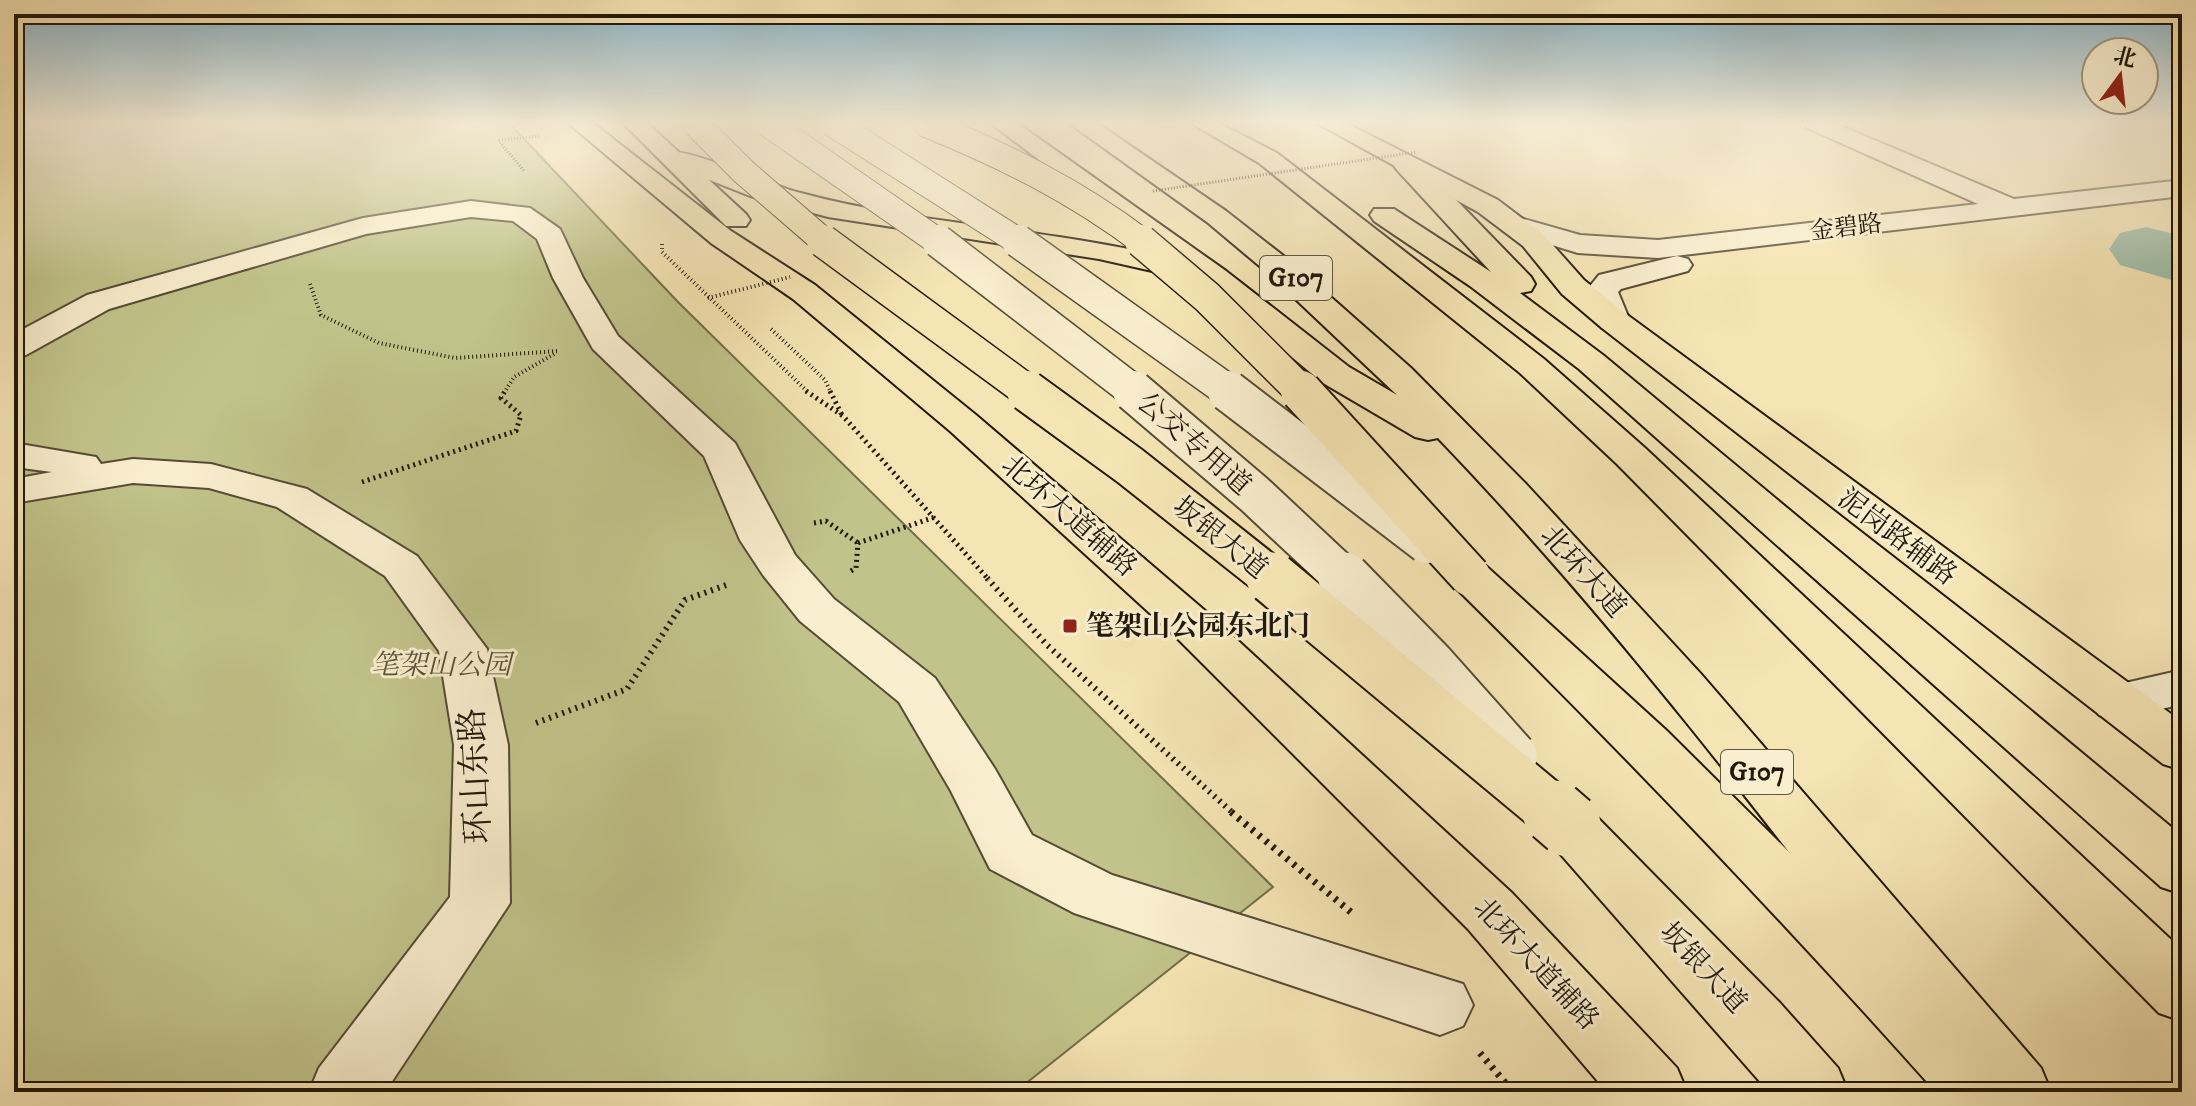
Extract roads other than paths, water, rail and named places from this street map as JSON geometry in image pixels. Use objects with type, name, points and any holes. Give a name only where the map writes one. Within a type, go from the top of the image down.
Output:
[{"type":"main road","name":"北环大道辅路","points":[[643,175],[721,237],[804,292],[963,423],[1193,626],[1490,911],[1652,1092]]},
{"type":"main road","points":[[690,175],[804,292]]},
{"type":"main road","points":[[719,175],[759,190],[828,209],[1099,250],[1215,278]]},
{"type":"main road","name":"坂银大道","points":[[742,175],[798,221],[1130,466],[1347,639],[1569,825],[1756,1025],[1813,1092]]},
{"type":"main road","points":[[1039,175],[1107,216],[1145,246],[1261,350],[1470,576],[1648,745],[1837,937],[1982,1092]]},
{"type":"main road","points":[[1073,175],[1215,278],[1336,375],[1485,464]]},
{"type":"main road","name":"北环大道","points":[[1160,175],[1203,203],[1326,304],[1485,464],[1670,669],[2016,1092]]},
{"type":"main road","name":"G107","points":[[1289,175],[1532,366],[1631,456],[2182,992]]},
{"type":"main road","points":[[1306,175],[1341,190],[1385,216],[1481,279],[1591,362],[2182,870]]},
{"type":"main road","points":[[1425,175],[1489,254],[1575,335],[1591,362]]},
{"type":"main road","points":[[1437,175],[1488,206],[1533,240],[1573,287],[1614,321]]},
{"type":"main road","name":"泥岗路辅路","points":[[1614,321],[2182,750]]},
{"type":"street","name":"公交专用道","points":[[842,175],[990,276],[1192,438],[1339,576],[1463,700],[1569,825]]},
{"type":"street","name":"公交专用道","points":[[917,175],[1094,294],[1250,405],[1470,576]]},
{"type":"street","points":[[1934,175],[2025,214]]},
{"type":"street","name":"金碧路","points":[[1614,321],[1606,308],[1602,291],[1610,282],[1652,269],[2182,188]]},
{"type":"street","name":"金碧路","points":[[1513,224],[1578,244],[1658,249],[2182,200]]},
{"type":"street","points":[[14,348],[98,302],[363,226],[471,209],[520,214],[550,235],[568,278],[605,342],[721,451],[762,540],[779,565],[817,610],[917,690],[975,784],[1011,852],[1095,895],[1440,1005]]},
{"type":"street","points":[[14,455],[25,460],[133,471]]},
{"type":"street","points":[[14,491],[133,471]]},
{"type":"street","name":"环山东路","points":[[133,471],[211,476],[292,498],[401,566],[463,649],[481,745],[480,903],[344,1092]]},
{"type":"street","points":[[2117,702],[2182,687]]},
{"type":"waterway","points":[[2146,249],[2182,260]]},
{"type":"place","name":"笔架山公园东北门","points":[[1070,626]]},
{"type":"park label","name":"笔架山公园","points":[[441,665]]}]
